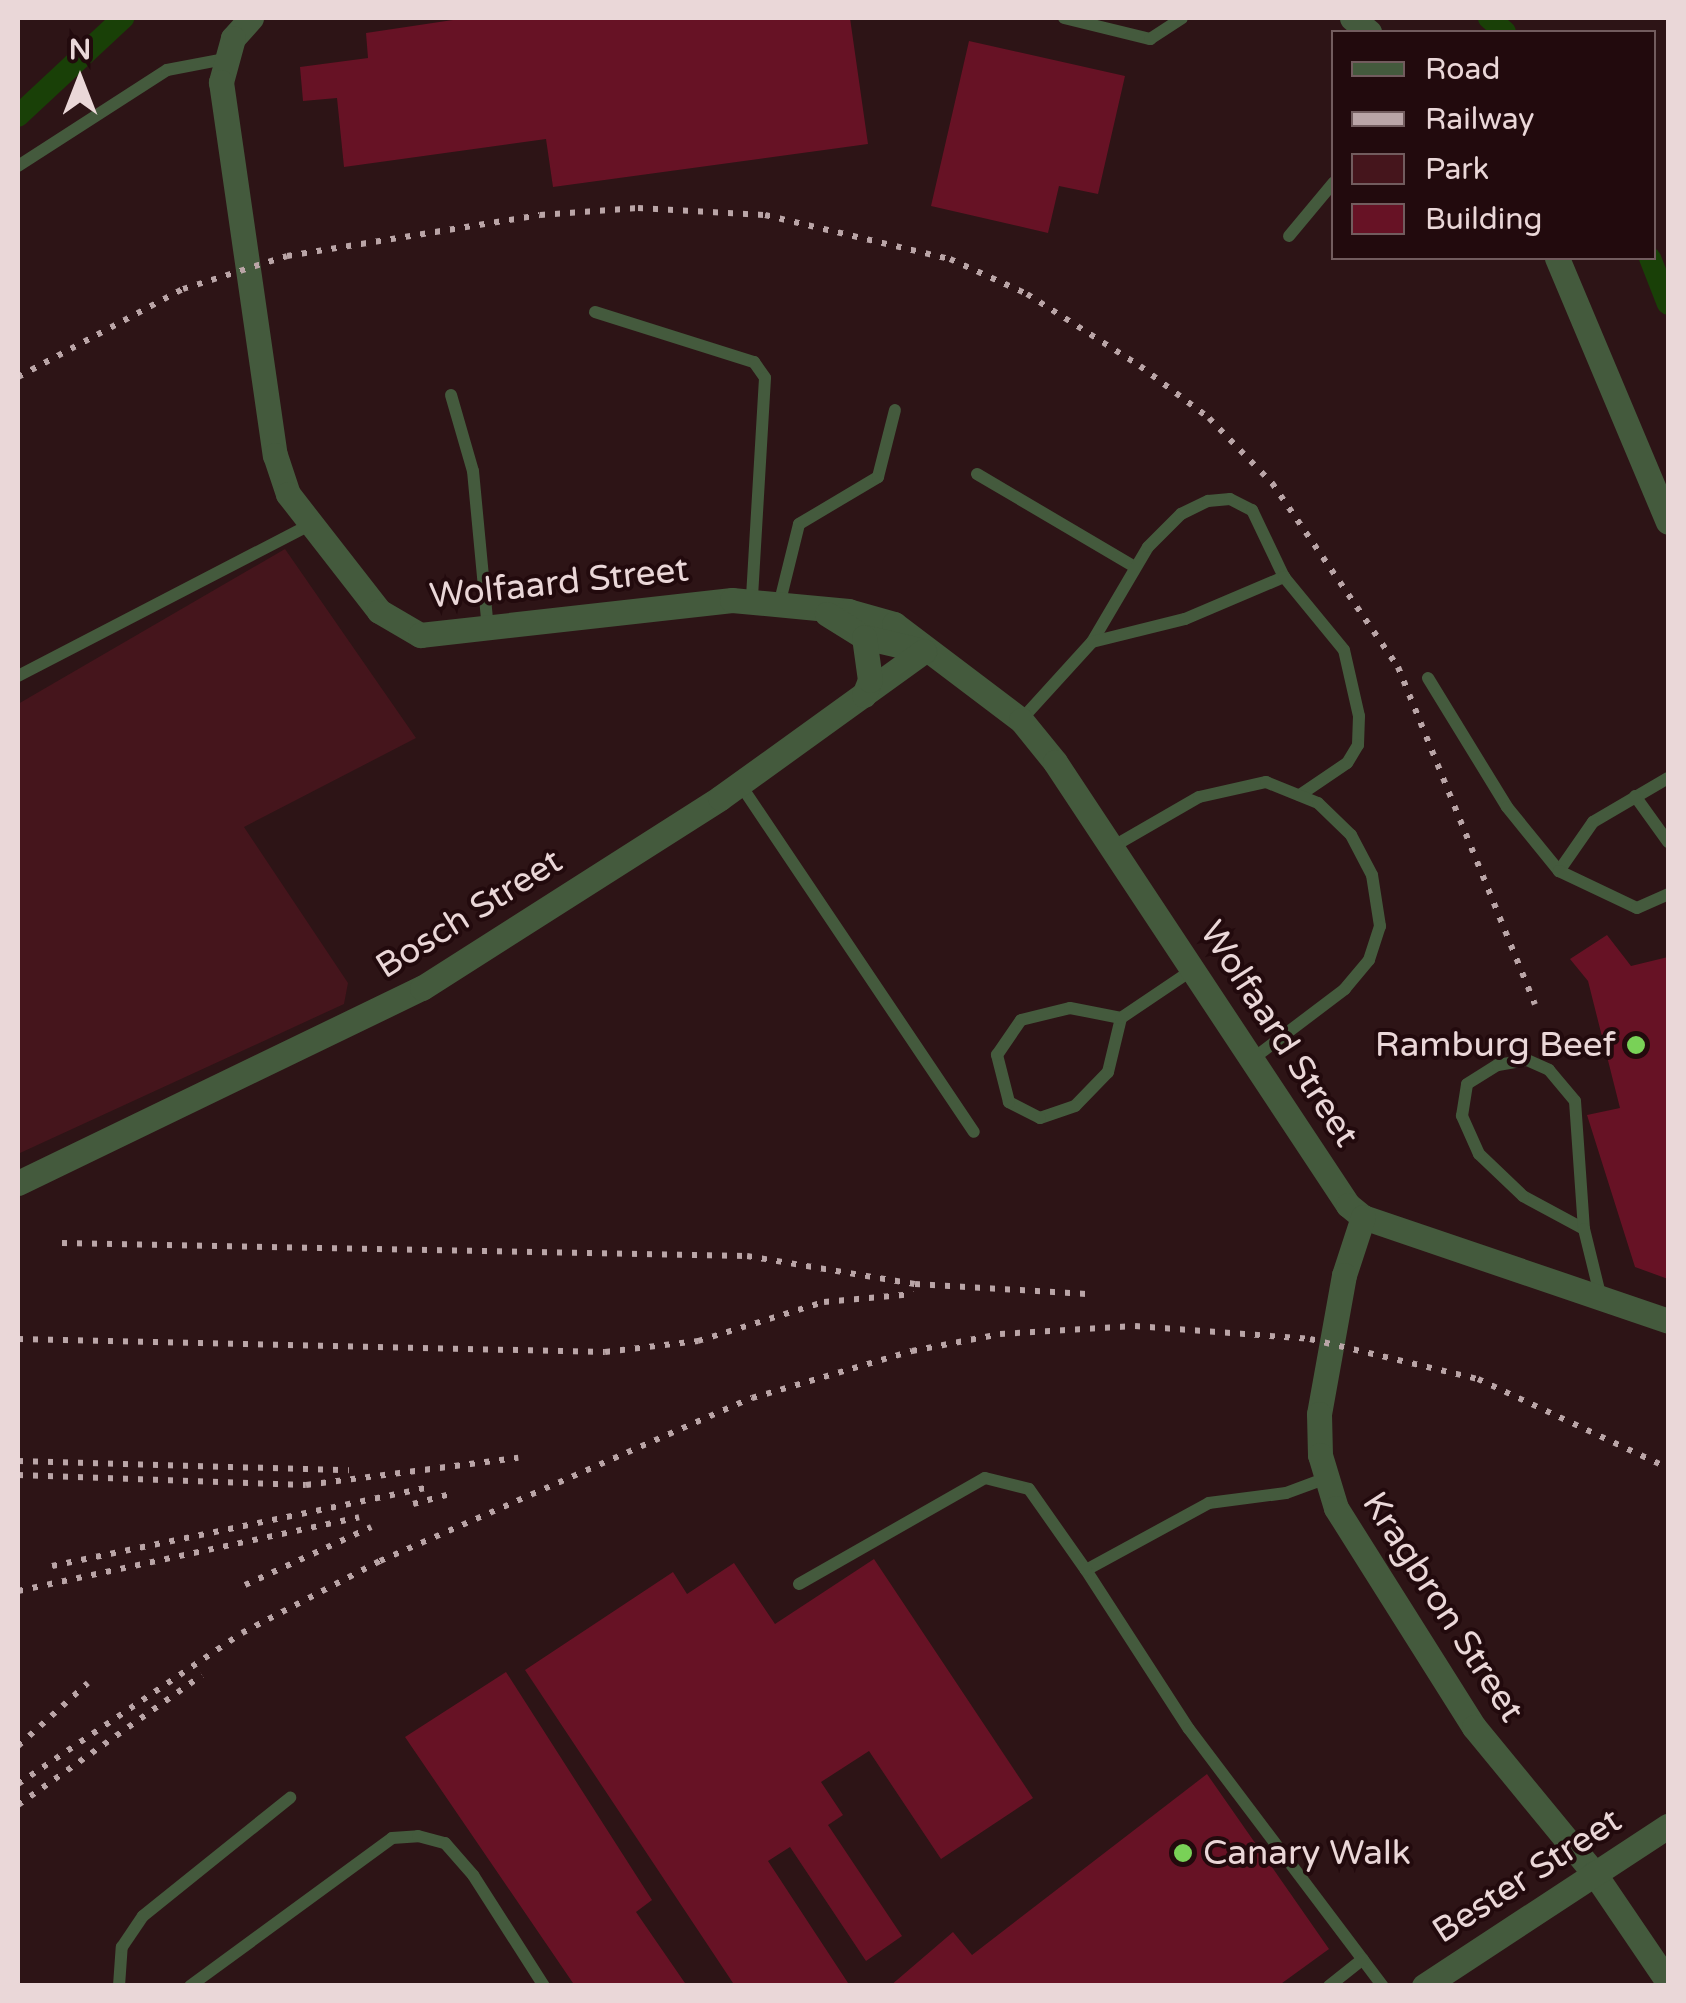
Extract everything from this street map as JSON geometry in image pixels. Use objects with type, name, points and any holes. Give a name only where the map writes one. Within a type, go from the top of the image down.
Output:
[{"type":"street","points":[[224,59],[251,18]]},
{"type":"street","name":"Wolfaard Street","points":[[224,59],[248,269],[276,455],[310,526],[353,584],[404,627],[420,635],[752,600],[780,601],[827,614],[864,637],[924,651]]},
{"type":"street","points":[[1557,260],[1668,522]]},
{"type":"street","name":"Wolfaard Street","points":[[827,614],[848,611],[894,624],[924,651],[1022,720],[1114,846],[1255,1057],[1336,1188],[1362,1218]]},
{"type":"street","points":[[864,637],[870,680],[864,695]]},
{"type":"street","name":"Bosch Street","points":[[18,1183],[422,988],[740,784],[924,651]]},
{"type":"street","points":[[1362,1218],[1668,1321]]},
{"type":"street","name":"Kragbron Street","points":[[1362,1218],[1344,1274],[1319,1414],[1324,1478],[1350,1536],[1454,1698],[1594,1874],[1668,1982]]},
{"type":"street","name":"Bester Street","points":[[1424,1986],[1668,1826]]},
{"type":"lane","points":[[1064,18],[1150,39],[1182,18]]},
{"type":"lane","points":[[18,166],[167,70],[224,59]]},
{"type":"lane","points":[[1289,236],[1331,186]]},
{"type":"lane","points":[[595,312],[754,362],[765,378],[752,600]]},
{"type":"lane","points":[[451,395],[473,471],[488,629]]},
{"type":"lane","points":[[780,601],[799,524],[878,477],[895,410]]},
{"type":"lane","points":[[977,474],[1133,566]]},
{"type":"lane","points":[[1022,720],[1092,642],[1133,566],[1180,514],[1230,499],[1252,510],[1284,577],[1344,650],[1359,716],[1358,745],[1347,763],[1300,795]]},
{"type":"lane","points":[[18,676],[310,526]]},
{"type":"lane","points":[[1092,642],[1185,619],[1284,577]]},
{"type":"lane","points":[[1428,678],[1507,807],[1559,871],[1637,908],[1668,894]]},
{"type":"lane","points":[[1559,871],[1593,822],[1668,778]]},
{"type":"lane","points":[[1114,846],[1228,785],[1266,782],[1300,795],[1350,835],[1372,875],[1380,926],[1369,960],[1345,989],[1255,1057]]},
{"type":"lane","points":[[740,784],[974,1132]]},
{"type":"lane","points":[[1635,796],[1668,842]]},
{"type":"lane","points":[[1121,1018],[1070,1008],[1020,1020],[997,1056],[1010,1102],[1040,1118],[1075,1106],[1108,1072],[1121,1018],[1195,968]]},
{"type":"lane","points":[[1584,1229],[1523,1196],[1479,1154],[1462,1116],[1468,1084],[1498,1064],[1527,1060],[1561,1081],[1575,1101],[1584,1229],[1601,1298]]},
{"type":"lane","points":[[799,1584],[985,1478],[1029,1490],[1189,1729],[1383,1986]]},
{"type":"lane","points":[[1086,1570],[1209,1504],[1286,1493],[1324,1478]]},
{"type":"lane","points":[[118,1986],[122,1947],[143,1916],[290,1798]]},
{"type":"lane","points":[[190,1986],[392,1838],[418,1836],[446,1843],[473,1875],[544,1986]]},
{"type":"lane","points":[[1329,1986],[1362,1959]]},
{"type":"green space","points":[[285,549],[416,738],[244,827],[348,983],[344,1004],[20,1153],[18,704]]},
{"type":"building","points":[[466,18],[850,18],[868,144],[553,187],[546,139],[344,167],[337,98],[303,101],[300,67],[368,58],[366,33]]},
{"type":"building","points":[[969,41],[1125,76],[1098,194],[1059,186],[1048,233],[931,206]]},
{"type":"building","name":"Ramburg Beef","points":[[1607,935],[1631,966],[1668,957],[1668,1279],[1635,1267],[1587,1115],[1620,1108],[1588,981],[1570,959]]},
{"type":"building","points":[[874,1559],[1033,1798],[941,1859],[869,1751],[821,1782],[843,1815],[828,1825],[902,1936],[866,1961],[790,1847],[768,1861],[850,1986],[735,1986],[525,1670],[673,1572],[687,1594],[734,1563],[775,1624]]},
{"type":"building","points":[[506,1672],[652,1900],[636,1912],[687,1986],[575,1986],[405,1737]]},
{"type":"building","name":"Canary Walk","points":[[1207,1774],[1329,1949],[1278,1986],[890,1986],[953,1932],[972,1955]]},
{"type":"waterway","points":[[18,116],[123,18]]},
{"type":"waterway","points":[[1489,18],[1503,30]]},
{"type":"waterway","points":[[1651,260],[1668,304]]},
{"type":"railway","points":[[18,377],[183,289],[287,256],[540,215],[638,208],[765,215],[950,259],[1027,294],[1140,366],[1209,418],[1272,483],[1398,667],[1535,1004]]},
{"type":"railway","points":[[62,1243],[747,1256],[915,1284],[1091,1294]]},
{"type":"railway","points":[[18,1339],[605,1352],[698,1341],[824,1302],[914,1294]]},
{"type":"railway","points":[[18,1784],[242,1633],[380,1561],[752,1398],[912,1351],[1000,1334],[1135,1326],[1310,1339],[1478,1379],[1668,1468]]},
{"type":"railway","points":[[18,1475],[306,1485],[518,1458]]},
{"type":"railway","points":[[18,1461],[349,1470]]},
{"type":"railway","points":[[52,1566],[429,1487]]},
{"type":"railway","points":[[413,1504],[451,1494]]},
{"type":"railway","points":[[18,1591],[359,1517]]},
{"type":"railway","points":[[245,1585],[371,1527]]},
{"type":"railway","points":[[18,1805],[202,1675]]},
{"type":"railway","points":[[18,1746],[88,1683]]},
{"type":"place","name":"Ramburg Beef","points":[[1636,1045]]},
{"type":"place","name":"Canary Walk","points":[[1183,1853]]}]
